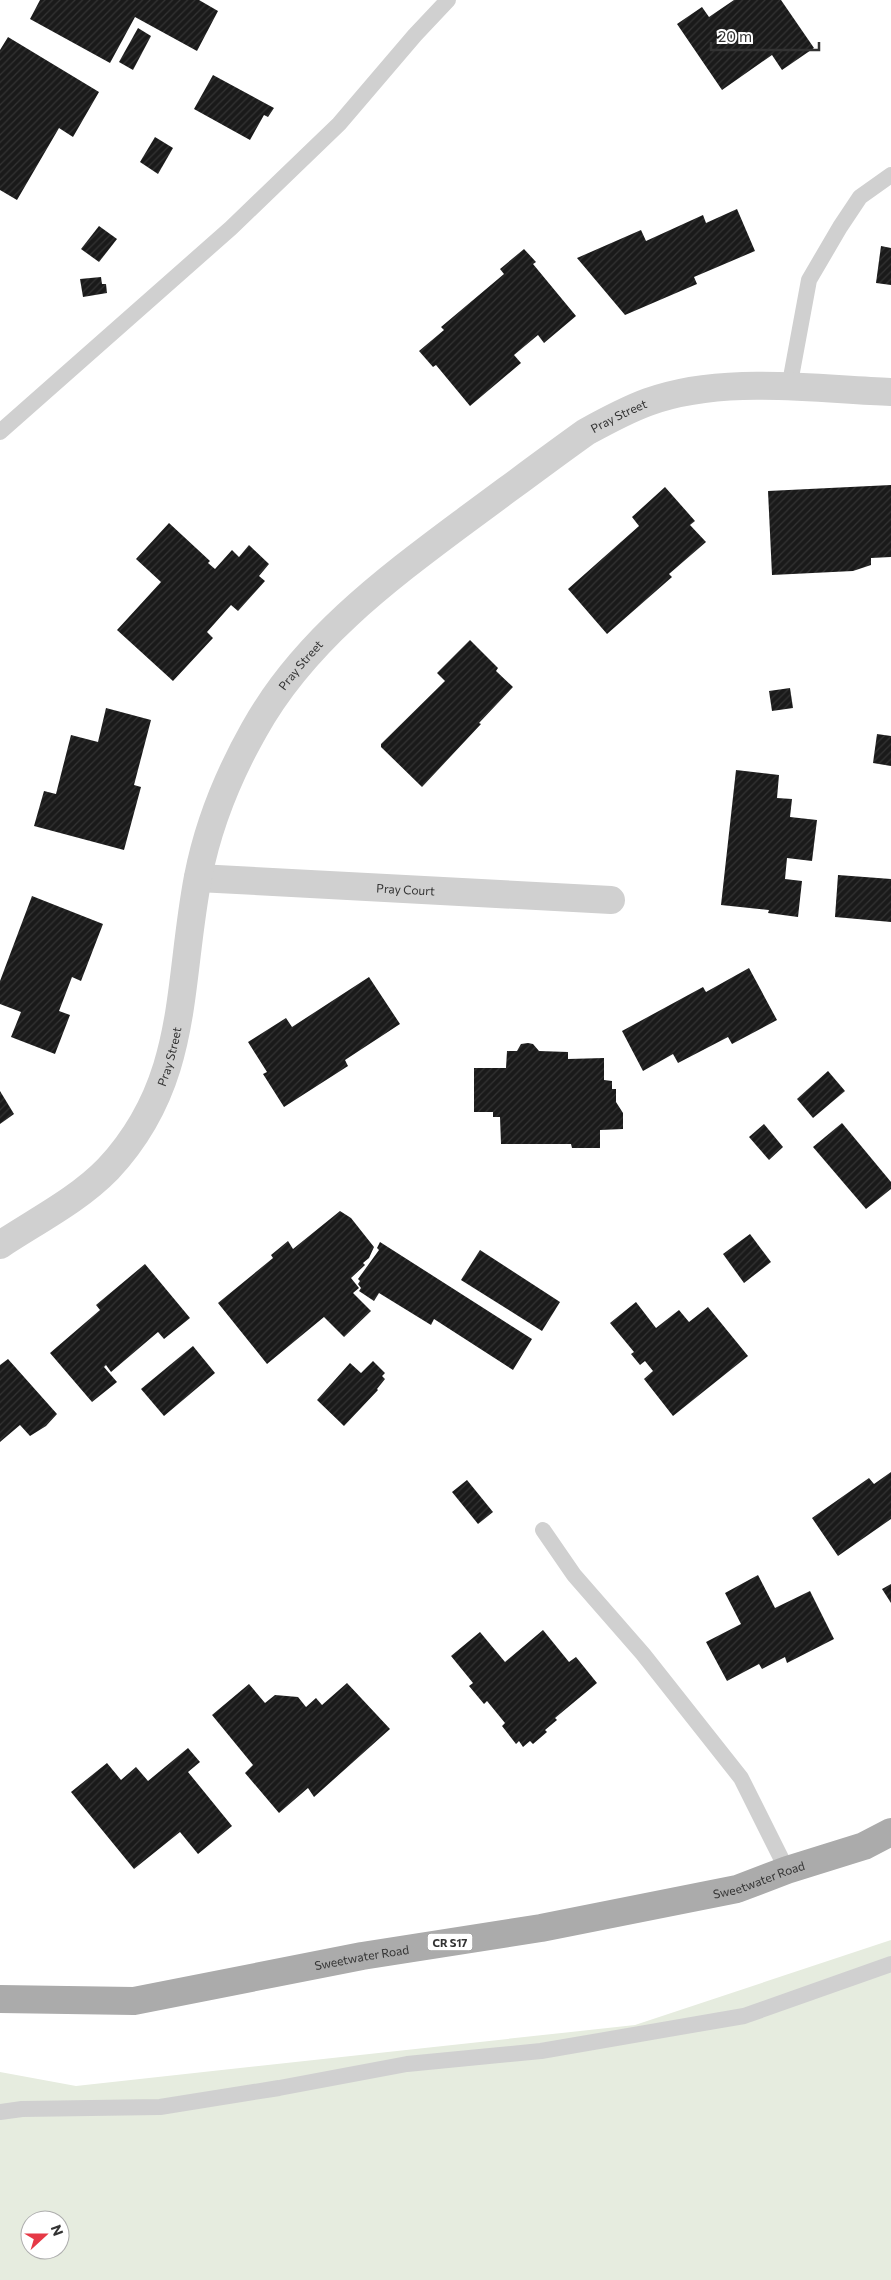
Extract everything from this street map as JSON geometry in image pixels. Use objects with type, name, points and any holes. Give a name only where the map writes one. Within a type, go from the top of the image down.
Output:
[{"type":"main road","name":"Sweetwater Road","points":[[0,1999],[134,2001],[362,1956],[551,1926],[737,1889],[787,1870],[864,1846],[891,1832]]},
{"type":"street","name":"Pray Street","points":[[0,1244],[86,1188],[124,1150],[145,1120],[161,1088],[172,1053],[198,878],[218,804],[233,770],[255,728],[281,688],[312,652],[385,581],[586,432],[616,415],[649,402],[717,386],[753,385],[891,392]]},
{"type":"street","name":"Pray Court","points":[[198,878],[612,900]]},
{"type":"lane","points":[[0,432],[231,228],[339,124],[415,35],[448,0]]},
{"type":"lane","points":[[789,388],[809,280],[860,197],[891,175]]},
{"type":"lane","points":[[543,1530],[574,1575],[643,1654],[740,1778],[787,1870]]},
{"type":"lane","points":[[0,2112],[22,2109],[160,2107],[279,2088],[407,2064],[541,2050],[744,2016],[891,1964]]},
{"type":"shaded area","points":[[891,1940],[891,2280],[0,2280],[0,2072],[76,2086],[635,2025]]},
{"type":"building","points":[[40,0],[199,0],[218,11],[197,51],[135,17],[110,63],[30,19]]},
{"type":"building","points":[[734,0],[781,0],[814,48],[782,70],[772,55],[722,90],[677,24],[702,7],[709,17]]},
{"type":"building","points":[[138,28],[151,36],[133,70],[119,62]]},
{"type":"building","points":[[8,37],[99,92],[73,137],[59,128],[17,200],[0,190],[0,50]]},
{"type":"building","points":[[213,75],[274,108],[268,117],[264,115],[250,140],[194,109]]},
{"type":"building","points":[[155,137],[173,148],[158,174],[140,162]]},
{"type":"building","points":[[737,209],[755,251],[694,277],[697,284],[625,315],[577,258],[641,230],[646,241],[703,215],[706,223]]},
{"type":"building","points":[[99,226],[117,239],[99,262],[81,249]]},
{"type":"building","points":[[881,246],[891,248],[891,285],[876,283]]},
{"type":"building","points":[[524,249],[536,262],[533,264],[576,316],[544,343],[538,335],[514,355],[521,363],[470,406],[436,365],[433,367],[419,351],[444,330],[441,327],[504,274],[500,269]]},
{"type":"building","points":[[101,277],[102,284],[106,284],[107,293],[83,297],[80,279]]},
{"type":"building","points":[[891,485],[891,557],[871,558],[871,565],[853,571],[772,575],[768,491]]},
{"type":"building","points":[[665,487],[695,521],[690,525],[706,542],[669,574],[672,577],[607,634],[568,589],[639,526],[632,517]]},
{"type":"building","points":[[169,523],[210,561],[208,563],[215,569],[232,550],[239,557],[249,545],[269,564],[259,576],[265,581],[238,611],[231,605],[207,632],[213,638],[173,681],[117,630],[161,582],[136,559]]},
{"type":"building","points":[[470,640],[498,668],[496,671],[513,687],[422,787],[381,747],[381,744],[445,681],[437,673]]},
{"type":"building","points":[[790,688],[793,708],[772,711],[769,691]]},
{"type":"building","points":[[106,708],[151,720],[134,785],[141,787],[124,850],[34,826],[44,791],[56,794],[71,735],[98,742]]},
{"type":"building","points":[[877,734],[891,736],[891,766],[873,763]]},
{"type":"building","points":[[736,770],[779,775],[777,798],[792,799],[790,817],[817,820],[812,861],[787,858],[785,879],[802,881],[798,917],[768,913],[769,910],[721,905]]},
{"type":"building","points":[[838,875],[891,879],[891,922],[835,917]]},
{"type":"building","points":[[32,896],[103,924],[81,981],[72,977],[59,1011],[70,1015],[55,1054],[11,1037],[21,1012],[0,1004],[0,981]]},
{"type":"building","points":[[749,968],[777,1020],[732,1044],[728,1037],[678,1063],[673,1054],[643,1071],[622,1031],[703,987],[706,992]]},
{"type":"building","points":[[369,977],[400,1024],[345,1060],[348,1066],[284,1107],[263,1074],[267,1072],[248,1042],[286,1018],[292,1027]]},
{"type":"building","points":[[521,1044],[533,1044],[539,1051],[568,1052],[568,1059],[604,1058],[604,1080],[612,1081],[612,1089],[616,1089],[616,1102],[623,1113],[623,1129],[600,1130],[600,1148],[572,1148],[571,1144],[501,1144],[500,1117],[493,1117],[493,1112],[474,1112],[474,1068],[506,1068],[507,1051],[517,1051]]},
{"type":"building","points":[[828,1071],[845,1091],[813,1118],[797,1099]]},
{"type":"building","points":[[0,1091],[14,1114],[0,1124]]},
{"type":"building","points":[[842,1123],[891,1182],[891,1189],[866,1209],[813,1147]]},
{"type":"building","points":[[764,1124],[783,1147],[769,1160],[749,1137]]},
{"type":"building","points":[[340,1211],[351,1218],[374,1247],[369,1258],[363,1263],[365,1265],[351,1278],[359,1288],[353,1293],[371,1311],[344,1337],[324,1317],[267,1364],[218,1303],[273,1258],[271,1255],[288,1241],[293,1249]]},
{"type":"building","points":[[750,1234],[771,1262],[744,1283],[723,1254]]},
{"type":"building","points":[[380,1242],[532,1339],[513,1370],[434,1319],[431,1325],[379,1293],[374,1301],[359,1291],[361,1288],[358,1284],[360,1281],[358,1279],[379,1250],[377,1248]]},
{"type":"building","points":[[480,1250],[560,1302],[542,1331],[461,1280]]},
{"type":"building","points":[[145,1264],[190,1318],[164,1339],[158,1332],[111,1372],[106,1365],[104,1367],[117,1382],[92,1402],[50,1353],[100,1310],[96,1305]]},
{"type":"building","points":[[636,1302],[656,1328],[679,1310],[689,1322],[708,1307],[748,1356],[673,1416],[644,1379],[653,1371],[645,1361],[640,1365],[631,1354],[634,1352],[610,1323]]},
{"type":"building","points":[[193,1346],[215,1373],[164,1416],[141,1389]]},
{"type":"building","points":[[8,1359],[57,1414],[46,1426],[30,1436],[20,1425],[0,1442],[0,1365]]},
{"type":"building","points":[[373,1361],[385,1373],[382,1376],[385,1379],[378,1390],[344,1426],[317,1400],[350,1363],[361,1373]]},
{"type":"building","points":[[891,1472],[891,1519],[838,1556],[812,1518],[869,1478],[874,1484]]},
{"type":"building","points":[[467,1480],[493,1512],[478,1524],[452,1492]]},
{"type":"building","points":[[758,1575],[775,1608],[810,1591],[834,1639],[787,1663],[785,1657],[762,1669],[759,1664],[727,1681],[706,1642],[741,1624],[725,1593]]},
{"type":"building","points":[[891,1584],[891,1603],[882,1589]]},
{"type":"building","points":[[543,1630],[569,1662],[576,1657],[597,1683],[555,1718],[557,1720],[545,1730],[547,1732],[533,1744],[530,1741],[523,1747],[519,1741],[516,1744],[502,1726],[505,1723],[487,1701],[484,1704],[469,1686],[473,1683],[451,1656],[480,1632],[505,1662]]},
{"type":"building","points":[[347,1683],[390,1729],[314,1797],[308,1788],[279,1813],[245,1773],[253,1765],[212,1715],[249,1684],[265,1703],[275,1695],[298,1697],[306,1707],[316,1698],[322,1705]]},
{"type":"building","points":[[188,1748],[200,1762],[188,1772],[232,1826],[198,1854],[180,1832],[134,1869],[71,1792],[107,1763],[121,1780],[136,1767],[148,1781]]}]
